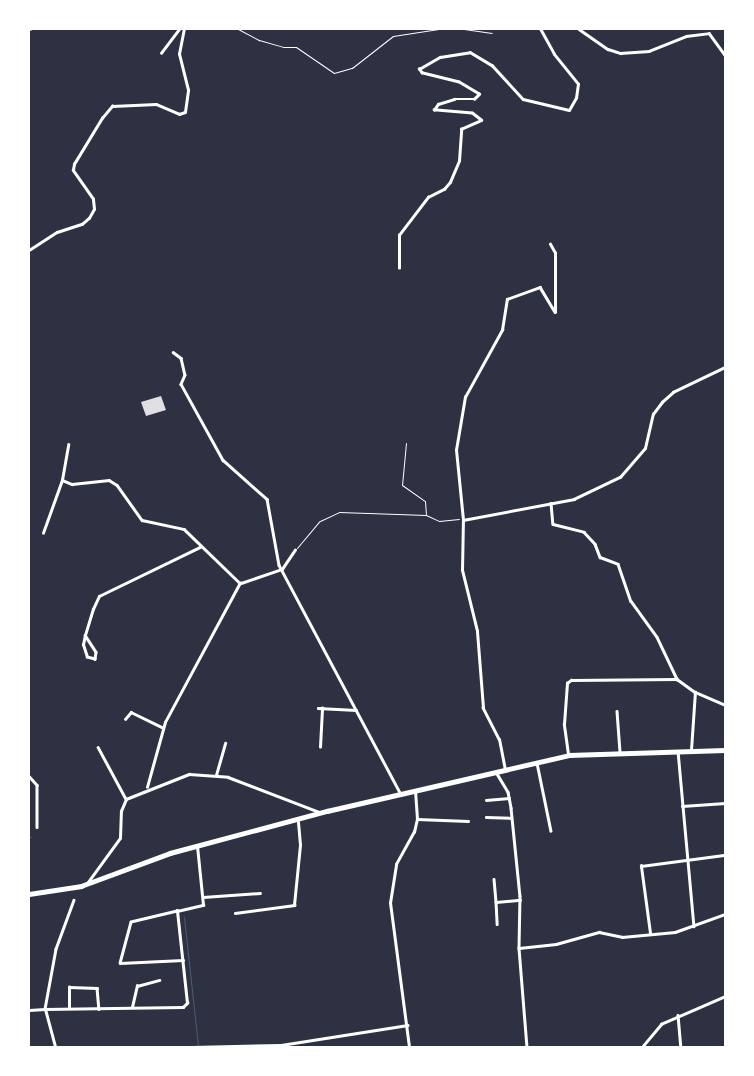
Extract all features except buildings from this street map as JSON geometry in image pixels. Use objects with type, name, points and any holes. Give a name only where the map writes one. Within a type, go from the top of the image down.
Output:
[{"type":"main road","points":[[29,894],[87,884],[197,846],[319,814],[569,755],[678,750],[725,750]]},
{"type":"street","points":[[161,53],[179,29]]},
{"type":"street","points":[[29,250],[57,232],[82,224],[89,218],[94,209],[93,199],[73,170],[74,164],[102,118],[112,106],[156,104],[179,114],[184,112],[188,90],[179,54],[184,29]]},
{"type":"street","points":[[399,268],[399,234],[428,197],[444,190],[450,182],[459,161],[458,135],[461,129],[481,120],[472,113],[434,110],[446,102],[474,99],[478,94],[459,82],[422,73],[419,69],[440,57],[470,52],[492,65],[523,99],[569,110],[576,98],[578,84],[554,54],[540,29]]},
{"type":"street","points":[[579,29],[608,49],[627,53],[649,51],[700,32],[709,33],[725,55]]},
{"type":"street","points":[[505,770],[499,740],[483,708],[477,631],[461,559],[464,520],[455,461],[465,397],[502,330],[509,297],[540,287],[552,312],[555,312],[555,253],[550,244]]},
{"type":"street","points":[[173,352],[181,358],[185,374],[181,384],[223,460],[267,499],[272,512],[277,560],[400,794]]},
{"type":"street","points":[[464,520],[574,499],[620,477],[645,448],[653,414],[662,402],[673,392],[725,367]]},
{"type":"street","points":[[43,533],[62,480],[68,445]]},
{"type":"street","points":[[62,480],[72,484],[109,480],[142,520],[184,529],[200,547],[240,583]]},
{"type":"street","points":[[551,504],[554,524],[584,532],[595,544],[600,557],[618,564],[630,601],[656,637],[677,679],[695,692],[725,705]]},
{"type":"street","points":[[85,635],[96,652],[95,660],[87,657],[83,645],[85,635],[96,600],[104,592],[200,547]]},
{"type":"street","points":[[146,788],[162,727],[240,583],[282,569],[295,550]]},
{"type":"street","points":[[569,755],[564,724],[569,681],[677,679]]},
{"type":"street","points":[[691,750],[695,692]]},
{"type":"street","points":[[318,708],[356,710]]},
{"type":"street","points":[[320,747],[322,708]]},
{"type":"street","points":[[617,711],[620,752]]},
{"type":"street","points":[[125,719],[131,712],[162,727]]},
{"type":"street","points":[[216,775],[225,743]]},
{"type":"street","points":[[98,747],[126,799]]},
{"type":"street","points":[[678,750],[694,926]]},
{"type":"street","points":[[537,762],[552,831]]},
{"type":"street","points":[[496,772],[510,798],[520,900],[519,948],[527,1047]]},
{"type":"street","points":[[87,884],[120,838],[122,811],[126,799],[146,788],[189,774],[216,775],[315,809],[319,814]]},
{"type":"street","points":[[29,776],[36,785],[37,827]]},
{"type":"street","points":[[409,1047],[390,903],[396,864],[410,840],[417,819],[415,790]]},
{"type":"street","points":[[489,804],[488,800],[510,798]]},
{"type":"street","points":[[682,806],[725,803]]},
{"type":"street","points":[[486,817],[511,818]]},
{"type":"street","points":[[417,819],[468,821]]},
{"type":"street","points":[[235,913],[294,905],[300,846],[298,820]]},
{"type":"street","points":[[183,960],[120,962],[128,926],[132,922],[202,906],[203,897],[197,846]]},
{"type":"street","points":[[650,933],[641,866],[725,855]]},
{"type":"street","points":[[494,880],[497,924]]},
{"type":"street","points":[[203,897],[260,893]]},
{"type":"street","points":[[55,1047],[45,1009],[56,949],[74,900]]},
{"type":"street","points":[[496,902],[520,900]]},
{"type":"street","points":[[29,1010],[186,1006],[177,912]]},
{"type":"street","points":[[519,948],[556,944],[592,933],[622,937],[694,926],[725,914]]},
{"type":"street","points":[[132,1007],[137,986],[159,980]]},
{"type":"street","points":[[69,1008],[69,987],[97,988],[98,1009]]},
{"type":"street","points":[[642,1047],[659,1026],[678,1015],[725,996]]},
{"type":"street","points":[[678,1015],[681,1047]]},
{"type":"street","points":[[193,1047],[281,1045],[407,1025]]},
{"type":"path","points":[[238,29],[259,40],[283,47],[296,47],[334,73],[352,68],[393,36],[438,29]]},
{"type":"path","points":[[464,29],[492,33]]},
{"type":"path","points":[[406,444],[402,486],[425,501],[426,515]]},
{"type":"path","points":[[295,550],[314,526],[339,512],[426,515],[439,521],[464,520]]},
{"type":"waterway","points":[[184,917],[198,1046]]}]
